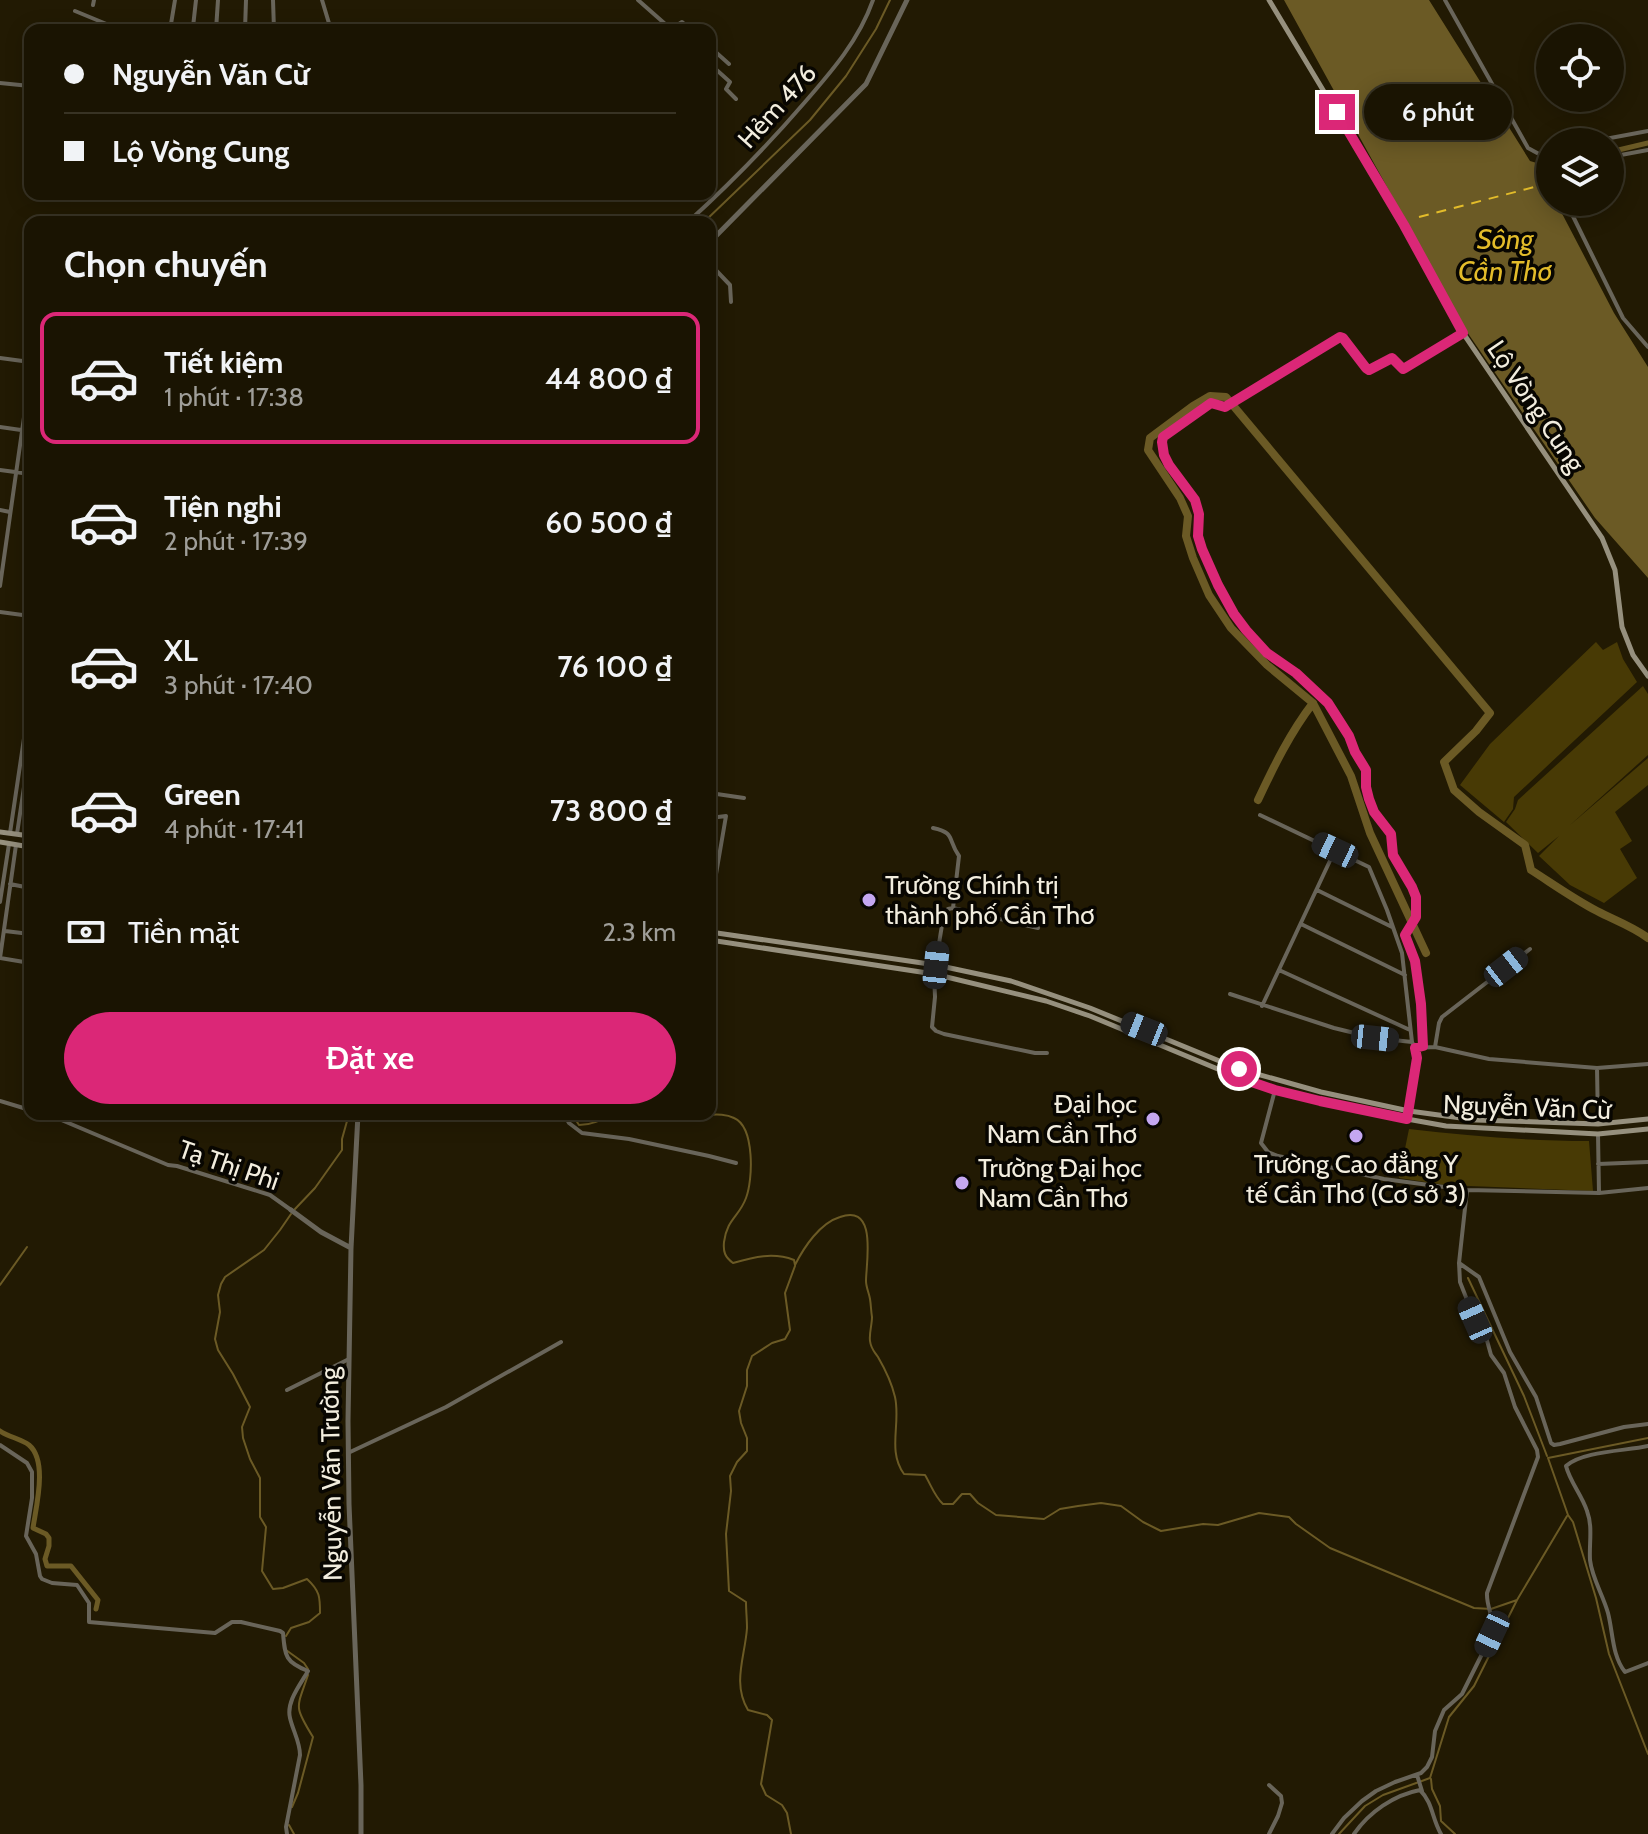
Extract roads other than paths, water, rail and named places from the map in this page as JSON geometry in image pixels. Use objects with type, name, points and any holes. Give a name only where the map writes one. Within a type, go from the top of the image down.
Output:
[{"type":"main road","name":"Lộ Vòng Cung","points":[[1269,0],[1404,225],[1463,333],[1602,538],[1615,570],[1622,627],[1633,655],[1648,676]]},
{"type":"main road","points":[[0,832],[24,835]]},
{"type":"main road","points":[[0,842],[24,846]]},
{"type":"main road","name":"Nguyễn Văn Cừ","points":[[716,933],[936,965],[1011,981],[1049,992],[1239,1069],[1321,1092],[1409,1111],[1476,1120],[1598,1124],[1648,1119]]},
{"type":"main road","name":"Nguyễn Văn Cừ","points":[[716,941],[934,974],[1046,1001],[1275,1090],[1407,1119],[1446,1126],[1598,1134],[1648,1129]]},
{"type":"main road","points":[[802,955],[804,945]]},
{"type":"main road","points":[[1598,1124],[1598,1134]]},
{"type":"street","points":[[171,24],[175,0]]},
{"type":"street","points":[[193,24],[196,0]]},
{"type":"street","points":[[216,24],[218,0]]},
{"type":"street","points":[[245,24],[246,0]]},
{"type":"street","points":[[273,0],[274,24]]},
{"type":"street","points":[[322,0],[329,24]]},
{"type":"street","points":[[638,0],[665,24]]},
{"type":"street","name":"Hẻm 476","points":[[716,195],[764,149],[838,64],[861,29],[873,0]]},
{"type":"street","points":[[716,236],[866,84],[907,0]]},
{"type":"street","points":[[1445,0],[1528,148],[1536,152]]},
{"type":"street","points":[[75,11],[106,24]]},
{"type":"street","points":[[716,52],[729,64]]},
{"type":"street","points":[[716,69],[730,82],[726,89],[736,99]]},
{"type":"street","points":[[0,83],[24,85]]},
{"type":"street","points":[[1624,135],[1648,131]]},
{"type":"street","points":[[1624,154],[1648,150]]},
{"type":"street","name":"Hẻm 476","points":[[694,216],[711,200]]},
{"type":"street","points":[[1573,216],[1623,318],[1648,347]]},
{"type":"street","points":[[716,270],[730,285],[731,302]]},
{"type":"street","points":[[1423,1046],[1415,961],[1405,937],[1415,919],[1414,892],[1393,855],[1391,834],[1374,812],[1366,787],[1366,770],[1328,703],[1296,673],[1267,653],[1234,614],[1202,549],[1195,500],[1169,465],[1162,439],[1211,403],[1225,407],[1340,337],[1369,370],[1392,358],[1403,369],[1463,333]]},
{"type":"street","points":[[0,358],[24,361]]},
{"type":"street","points":[[0,586],[24,416]]},
{"type":"street","points":[[0,427],[22,430]]},
{"type":"street","points":[[0,470],[24,473]]},
{"type":"street","points":[[0,510],[10,512]]},
{"type":"street","points":[[0,612],[24,615]]},
{"type":"street","points":[[14,834],[24,749]]},
{"type":"street","points":[[0,902],[1,883],[24,780]]},
{"type":"street","points":[[716,794],[744,798]]},
{"type":"street","points":[[1260,815],[1369,867],[1402,953],[1410,1030],[1417,1058],[1407,1119]]},
{"type":"street","points":[[716,817],[726,816],[716,874]]},
{"type":"street","points":[[933,828],[949,834],[959,856],[953,908]]},
{"type":"street","points":[[12,844],[0,958],[24,962]]},
{"type":"street","points":[[1262,1006],[1335,850]]},
{"type":"street","points":[[1,883],[24,887]]},
{"type":"street","points":[[1317,890],[1394,928]]},
{"type":"street","points":[[1038,928],[948,909],[942,917],[934,974],[932,1027],[936,1031],[1047,1053]]},
{"type":"street","points":[[1301,924],[1405,975]]},
{"type":"street","points":[[4,931],[24,933]]},
{"type":"street","points":[[1435,1047],[1442,1017],[1530,949]]},
{"type":"street","points":[[1279,970],[1410,1030]]},
{"type":"street","points":[[1046,1001],[1049,992]]},
{"type":"street","points":[[1230,994],[1334,1028],[1375,1038],[1412,1042]]},
{"type":"street","points":[[1415,1048],[1435,1047],[1489,1059],[1597,1068],[1648,1064]]},
{"type":"street","points":[[1597,1068],[1598,1124]]},
{"type":"street","points":[[1237,1077],[1239,1069]]},
{"type":"street","points":[[1275,1090],[1262,1138],[1262,1147],[1268,1152],[1384,1179],[1467,1190],[1599,1193],[1648,1188]]},
{"type":"street","points":[[1320,1101],[1321,1092]]},
{"type":"street","points":[[0,1101],[24,1108]]},
{"type":"street","name":"Tạ Thị Phi","points":[[61,1120],[168,1165],[270,1195],[321,1232],[351,1248]]},
{"type":"street","name":"Nguyễn Văn Trường","points":[[358,1120],[351,1248],[348,1453],[361,1834]]},
{"type":"street","points":[[567,1120],[582,1133],[629,1139],[736,1163]]},
{"type":"street","points":[[1508,1130],[1509,1121]]},
{"type":"street","points":[[1598,1134],[1599,1193]]},
{"type":"street","points":[[1597,1164],[1648,1162]]},
{"type":"street","points":[[1332,1834],[1355,1806],[1376,1791],[1417,1776],[1430,1763],[1435,1731],[1442,1714],[1462,1694],[1492,1634],[1494,1623],[1487,1593],[1538,1455],[1515,1407],[1504,1373],[1491,1355],[1486,1337],[1475,1320],[1460,1282],[1459,1263],[1467,1190]]},
{"type":"street","points":[[1459,1263],[1479,1277],[1510,1352],[1536,1397],[1551,1443],[1554,1445],[1648,1424]]},
{"type":"street","points":[[348,1453],[446,1407],[561,1342]]},
{"type":"street","points":[[287,1390],[349,1359]]},
{"type":"street","points":[[0,1445],[27,1463],[32,1472],[32,1498],[26,1536],[36,1554],[40,1576],[52,1583],[77,1585],[89,1603],[89,1622],[215,1633],[232,1622],[241,1622],[283,1633],[287,1658],[308,1671],[291,1703],[289,1715],[300,1747],[287,1834]]},
{"type":"street","points":[[1648,1446],[1605,1452],[1574,1460],[1566,1466],[1588,1511],[1592,1537],[1590,1561],[1608,1613],[1621,1668],[1625,1672],[1648,1663]]},
{"type":"street","points":[[1417,1776],[1441,1834]]},
{"type":"street","points":[[1269,1785],[1281,1796],[1282,1803],[1269,1834]]},
{"type":"street","points":[[1354,1834],[1375,1810],[1401,1796],[1422,1790]]},
{"type":"water","name":"Sông Cần Thơ","points":[[1284,0],[1429,0],[1530,161],[1536,163],[1536,216],[1563,216],[1614,313],[1648,367],[1648,578],[1595,518],[1467,332]]},
{"type":"waterway","points":[[710,216],[810,120],[846,76],[876,29],[890,0]]},
{"type":"waterway","points":[[1624,149],[1648,143]]},
{"type":"waterway","points":[[1426,953],[1370,833],[1351,776],[1313,703],[1267,665],[1231,628],[1209,595],[1186,536],[1188,516],[1180,498],[1148,450],[1150,438],[1210,396],[1226,397],[1490,713],[1444,762],[1454,790],[1525,845],[1531,870],[1580,902],[1648,938]]},
{"type":"waterway","points":[[1258,800],[1276,762],[1313,703]]},
{"type":"waterway","points":[[716,1115],[734,1118],[741,1123],[749,1143],[751,1167],[748,1190],[724,1242],[725,1254],[733,1263],[771,1256],[794,1260],[795,1265],[808,1243],[833,1220],[852,1215],[865,1226],[868,1249],[866,1283],[872,1317],[870,1341],[895,1397],[896,1456],[904,1474],[925,1475],[943,1504],[953,1504],[962,1494],[970,1494],[996,1515],[1044,1519],[1060,1509],[1101,1503],[1121,1506],[1161,1531],[1203,1524],[1218,1525],[1259,1513],[1289,1517],[1330,1548],[1474,1608],[1491,1609],[1517,1600]]},
{"type":"waterway","points":[[295,1209],[315,1188],[342,1150],[347,1120]]},
{"type":"waterway","points":[[576,1120],[579,1125],[599,1120]]},
{"type":"waterway","points":[[286,1636],[291,1628],[309,1622],[320,1613],[319,1598],[315,1587],[307,1579],[273,1589],[262,1571],[266,1527],[260,1517],[260,1478],[250,1459],[242,1427],[250,1407],[215,1339],[220,1312],[218,1295],[225,1277],[264,1250],[291,1214]]},
{"type":"waterway","points":[[0,1285],[27,1247]]},
{"type":"waterway","points":[[791,1834],[787,1813],[782,1805],[766,1795],[761,1784],[772,1720],[767,1715],[748,1710],[743,1700],[740,1680],[747,1628],[746,1602],[729,1591],[726,1534],[730,1476],[747,1451],[747,1438],[739,1411],[747,1386],[747,1370],[752,1356],[785,1339],[790,1330],[785,1293],[795,1266]]},
{"type":"waterway","points":[[1468,1278],[1524,1396],[1547,1456]]},
{"type":"waterway","points":[[0,1431],[29,1445],[35,1452],[39,1485],[33,1528],[49,1538],[45,1559],[47,1566],[71,1566],[98,1600],[96,1609]]},
{"type":"waterway","points":[[1648,1438],[1548,1458],[1573,1522],[1609,1654],[1648,1754]]},
{"type":"waterway","points":[[1339,1834],[1365,1806],[1383,1795],[1430,1778],[1449,1717],[1474,1686],[1517,1600],[1567,1516]]},
{"type":"waterway","points":[[286,1650],[308,1669]]},
{"type":"waterway","points":[[292,1807],[313,1737],[299,1706],[308,1675]]},
{"type":"waterway","points":[[1431,1779],[1440,1806],[1441,1821],[1455,1834]]},
{"type":"waterway","points":[[289,1825],[294,1834]]},
{"type":"place","name":"Trường Chính trị thành phố Cần Thơ","points":[[869,900]]},
{"type":"place","name":"Đại học Nam Cần Thơ","points":[[1153,1119]]},
{"type":"place","name":"Trường Cao đẳng Y tế Cần Thơ (Cơ sở 3)","points":[[1356,1136]]},
{"type":"place","name":"Trường Đại học Nam Cần Thơ","points":[[962,1183]]}]
